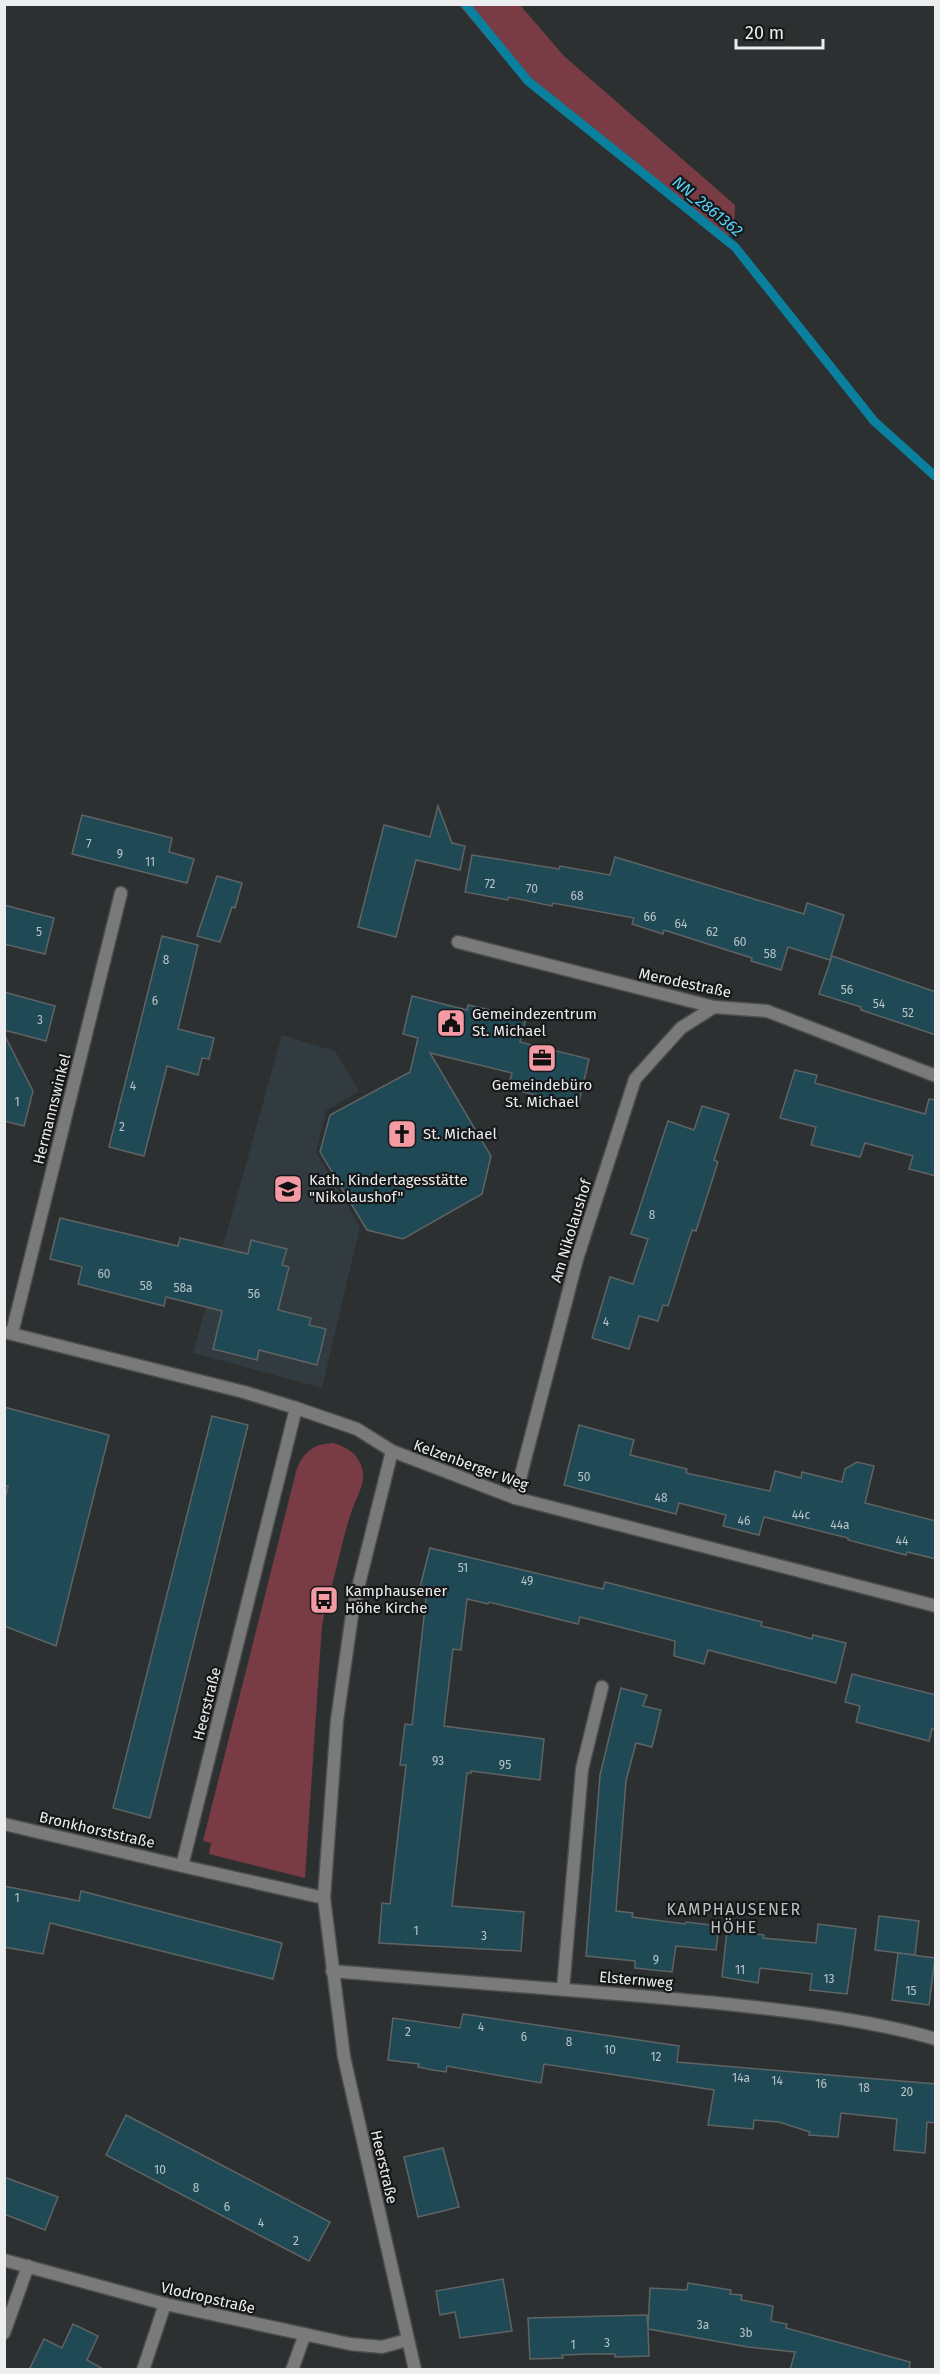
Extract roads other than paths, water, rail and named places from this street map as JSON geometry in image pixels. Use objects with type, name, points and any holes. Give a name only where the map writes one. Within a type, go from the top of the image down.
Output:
[{"type":"street","name":"Hermannswinkel","points":[[8,1332],[121,892]]},
{"type":"street","name":"Merodestraße","points":[[458,942],[714,1007],[767,1011],[936,1076]]},
{"type":"street","name":"Am Nikolaushof","points":[[515,1498],[577,1259],[635,1079],[681,1028],[714,1007]]},
{"type":"street","name":"Kelzenberger Weg","points":[[8,1332],[244,1392],[296,1408],[357,1430],[392,1451],[515,1498],[936,1606]]},
{"type":"street","name":"Heerstraße","points":[[182,1866],[296,1408]]},
{"type":"street","name":"Heerstraße","points":[[392,1451],[353,1608],[337,1720],[324,1898],[344,2057],[415,2370]]},
{"type":"street","points":[[563,1989],[582,1768],[602,1687]]},
{"type":"street","name":"Bronkhorststraße","points":[[4,1824],[182,1866]]},
{"type":"street","points":[[182,1866],[324,1898]]},
{"type":"street","name":"Elsternweg","points":[[332,1971],[563,1989],[758,2008],[901,2029],[936,2039]]},
{"type":"street","name":"Vlodropstraße","points":[[4,2260],[165,2304],[350,2344],[382,2347],[408,2340]]},
{"type":"street","points":[[4,2332],[28,2266]]},
{"type":"street","points":[[143,2370],[165,2304]]},
{"type":"street","points":[[292,2370],[305,2334]]},
{"type":"waterway","name":"NN_2861362","points":[[465,4],[528,81],[735,247],[874,421],[936,477]]},
{"type":"place","name":"Gemeindezentrum St. Michael","points":[[451,1023]]},
{"type":"place","name":"Gemeindebüro St. Michael","points":[[542,1058]]},
{"type":"place","name":"St. Michael","points":[[402,1134]]},
{"type":"place","name":"Kath. Kindertagesstätte \"Nikolaushof\"","points":[[288,1189]]},
{"type":"place","name":"Kamphausener Höhe Kirche","points":[[324,1600]]},
{"type":"district","name":"KAMPHAUSENER HÖHE","points":[[734,1918]]}]
